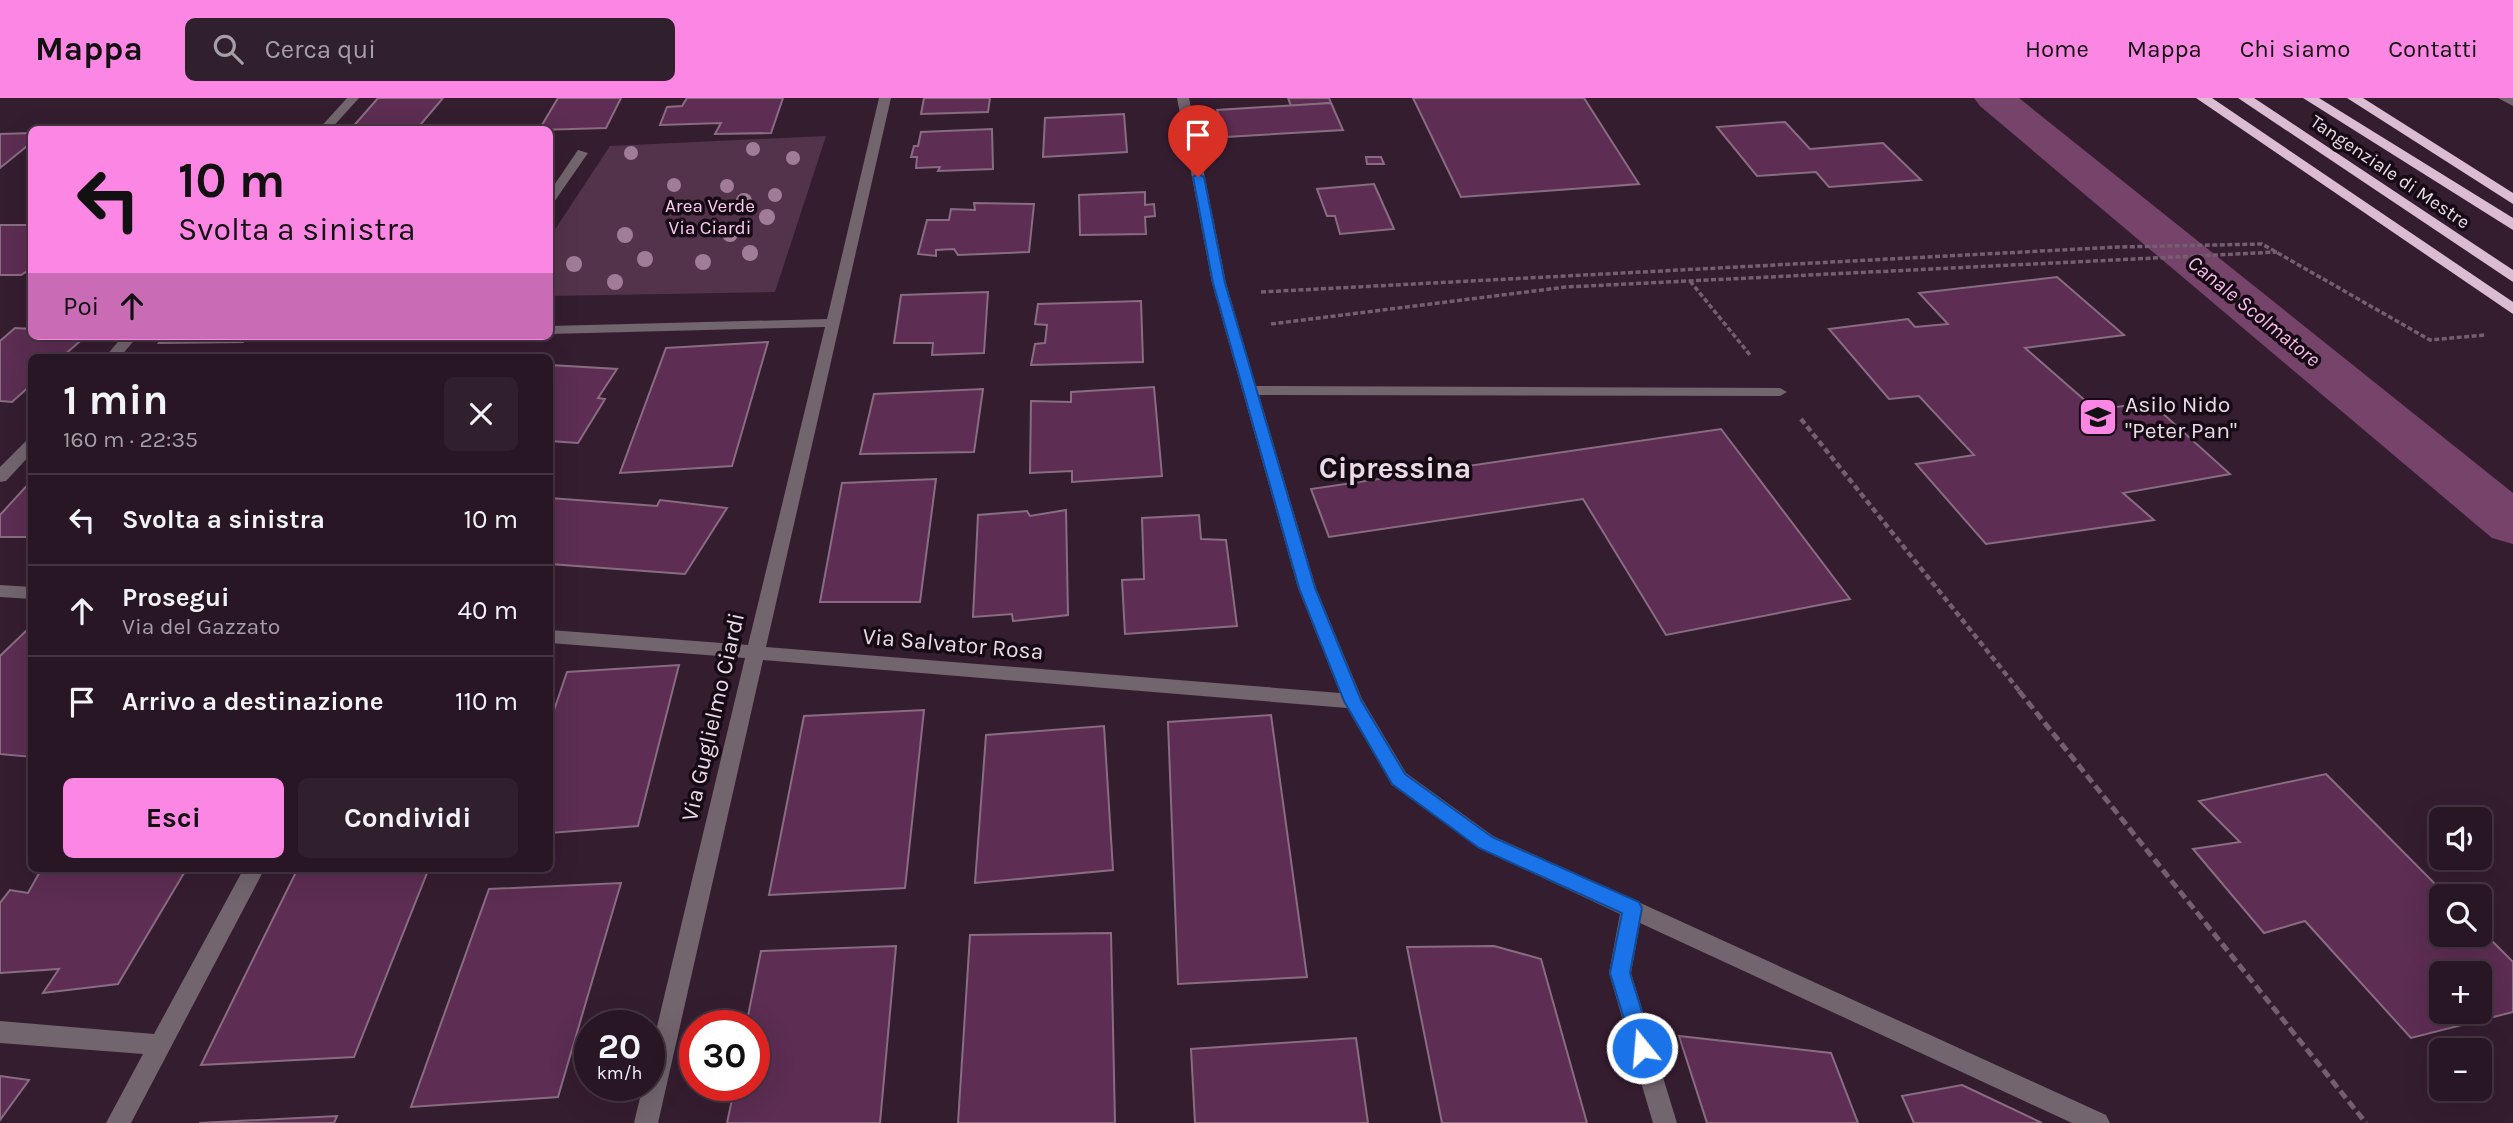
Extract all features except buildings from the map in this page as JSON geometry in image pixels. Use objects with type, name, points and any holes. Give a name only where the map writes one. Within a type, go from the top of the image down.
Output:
[{"type":"highway","points":[[2203,98],[2513,309]]},
{"type":"highway","name":"Tangenziale di Mestre","points":[[2245,98],[2513,277]]},
{"type":"highway","name":"Tangenziale di Mestre","points":[[2310,98],[2513,225]]},
{"type":"highway","points":[[2354,98],[2513,200]]},
{"type":"street","points":[[327,126],[353,98]]},
{"type":"street","name":"Via Guglielmo Ciardi","points":[[646,1123],[885,98]]},
{"type":"street","points":[[1183,98],[1222,294],[1307,588],[1353,701],[1399,779],[1486,842],[2098,1123]]},
{"type":"street","points":[[2504,98],[2513,103]]},
{"type":"street","points":[[553,196],[582,153]]},
{"type":"street","points":[[553,330],[832,323]]},
{"type":"street","points":[[115,354],[127,340]]},
{"type":"street","points":[[1250,390],[1780,392]]},
{"type":"street","points":[[0,477],[28,447]]},
{"type":"street","points":[[0,591],[28,593]]},
{"type":"street","name":"Via Salvator Rosa","points":[[553,636],[1353,701]]},
{"type":"street","points":[[118,1123],[253,872]]},
{"type":"street","points":[[1632,908],[1620,973],[1665,1123]]},
{"type":"street","points":[[0,1032],[160,1045]]},
{"type":"path","points":[[1222,294],[2118,247],[2262,244],[2430,340],[2495,334]]},
{"type":"path","points":[[1231,326],[1282,323],[1566,287],[2277,252]]},
{"type":"path","points":[[1690,281],[2366,1123]]},
{"type":"green space","name":"Area Verde Via Ciardi","points":[[826,136],[775,292],[553,296],[553,232],[610,146]]},
{"type":"waterway","name":"Canale Scolmatore","points":[[1994,98],[2513,524]]},
{"type":"place","name":"Asilo Nido \"Peter Pan\"","points":[[2098,417]]},
{"type":"district","name":"Cipressina","points":[[1395,468]]},
{"type":"route","points":[[1198,177],[1219,283],[1307,588],[1353,701],[1399,779],[1486,842],[1632,908],[1620,973],[1642,1048]]}]
